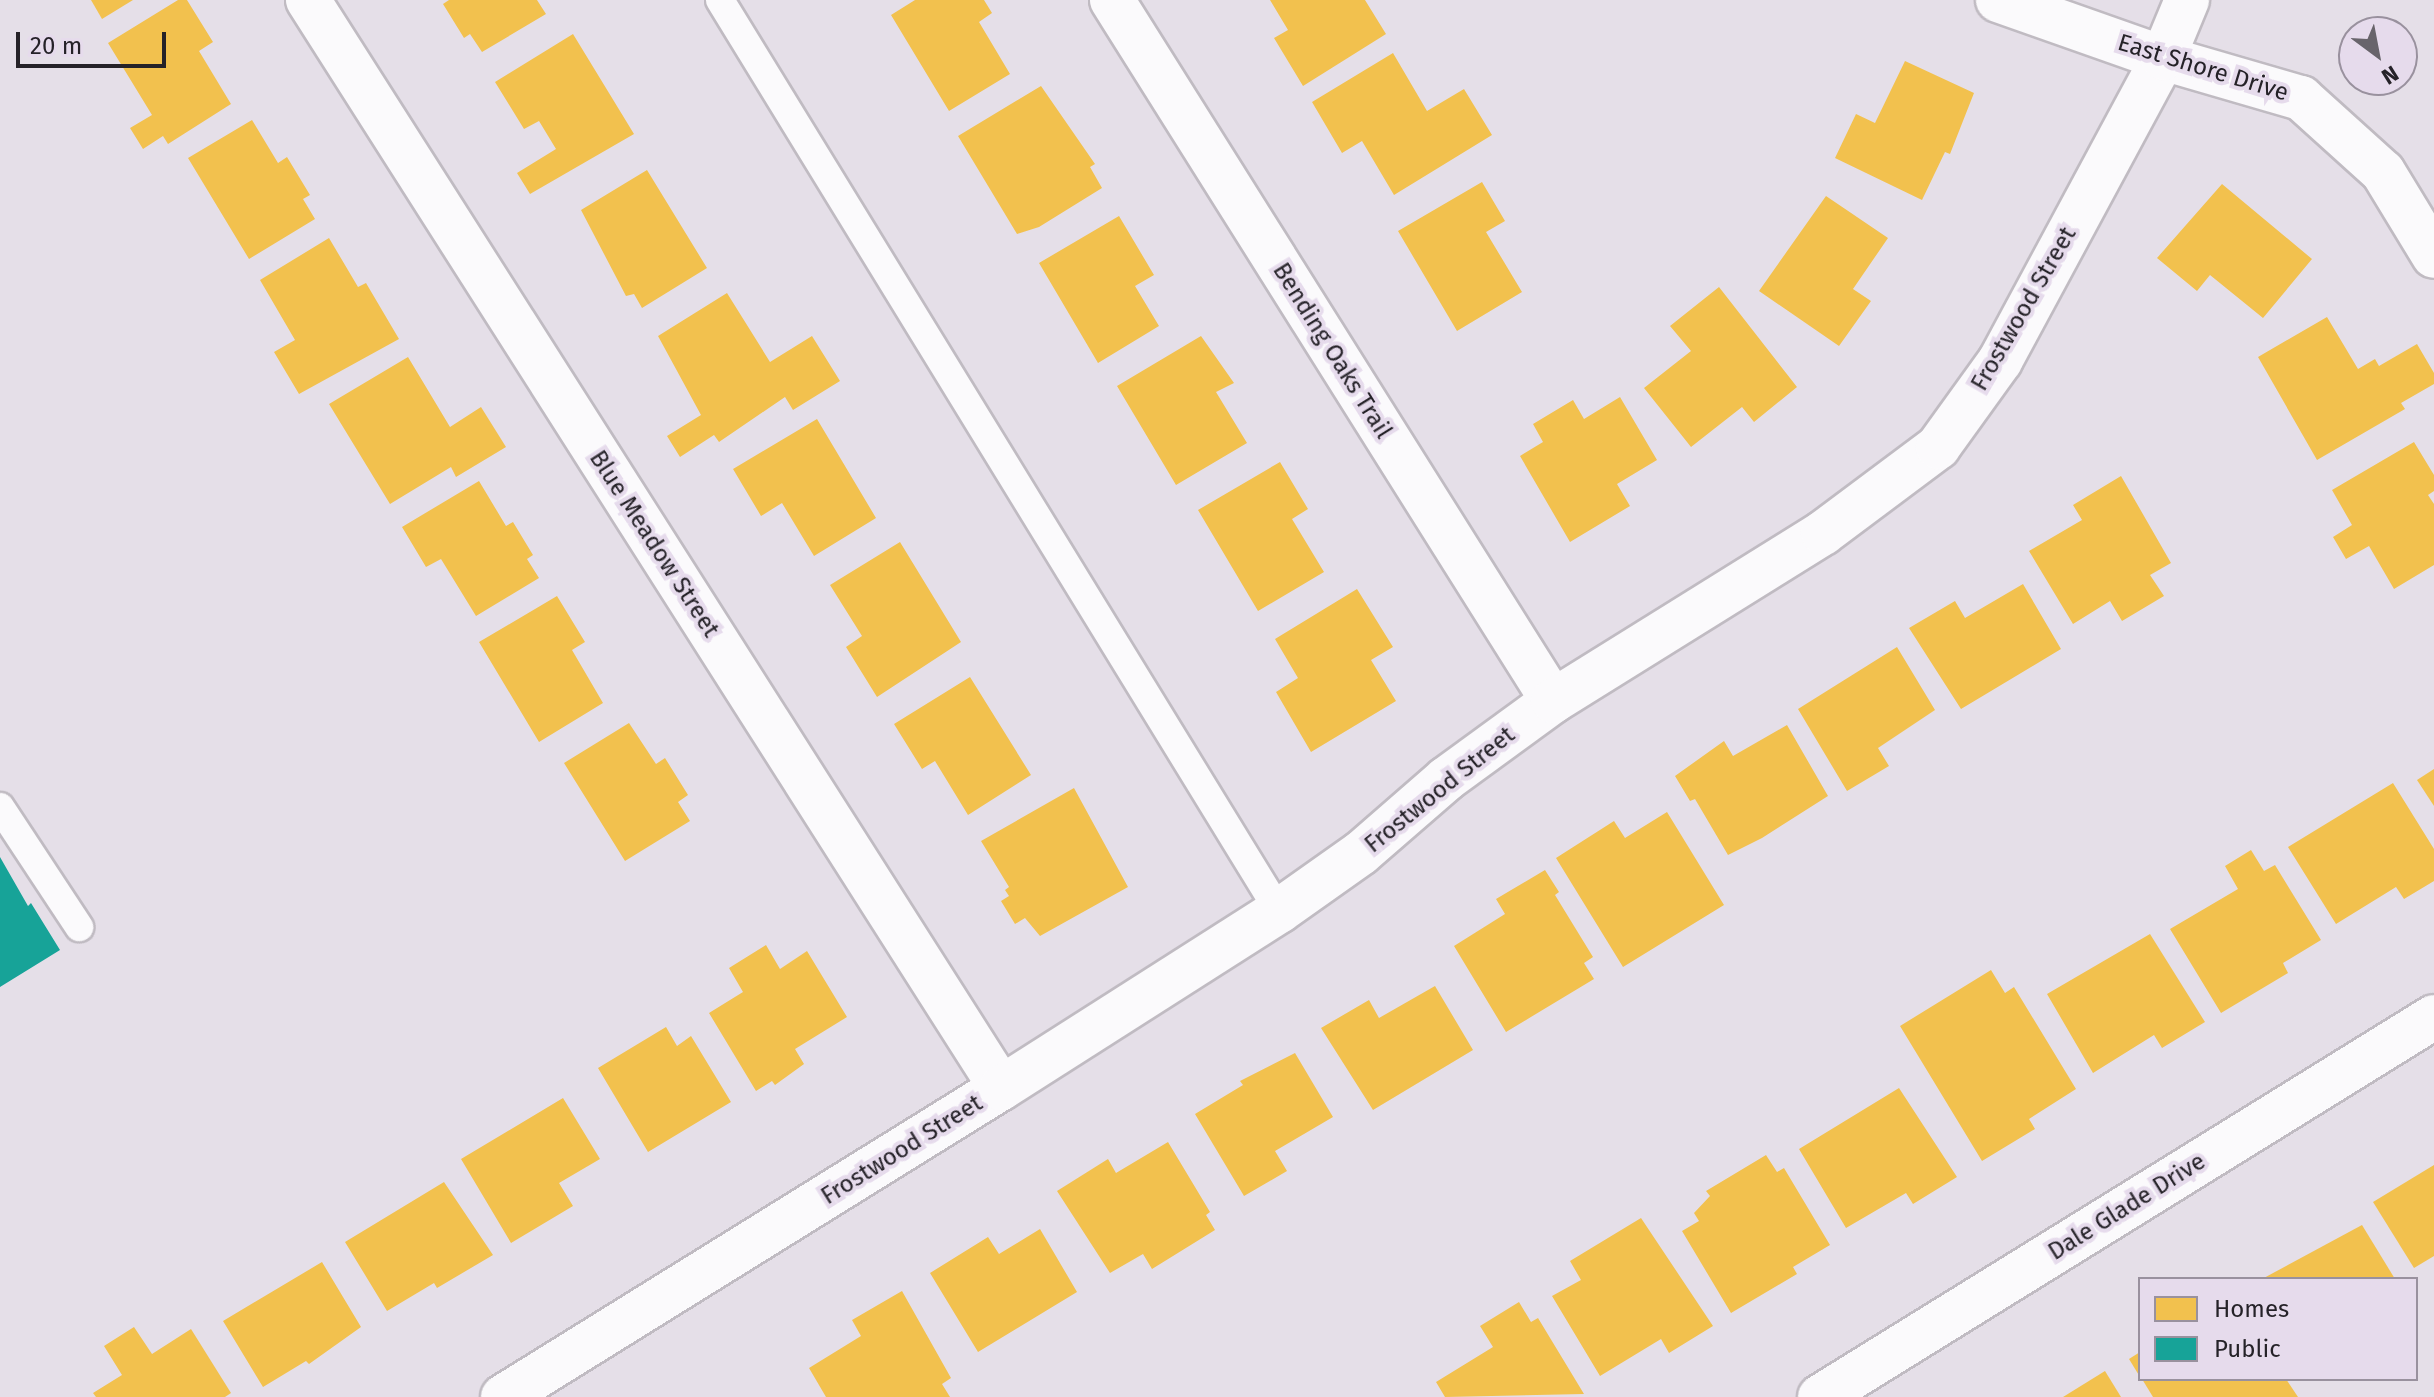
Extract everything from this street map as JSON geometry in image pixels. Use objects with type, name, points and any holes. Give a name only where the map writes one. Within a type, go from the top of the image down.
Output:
[{"type":"street","name":"Blue Meadow Street","points":[[308,0],[1001,1088]]},
{"type":"street","name":"Bending Oaks Trail","points":[[1112,0],[1553,701]]},
{"type":"street","name":"East Shore Drive","points":[[1998,0],[2163,58],[2301,98],[2383,172],[2434,256]]},
{"type":"street","name":"Frostwood Street","points":[[503,1397],[1001,1088],[1279,911],[1361,853],[1446,779],[1553,701],[1823,533],[1938,447],[2000,361],[2163,58],[2187,0]]},
{"type":"street","name":"Dale Glade Drive","points":[[1820,1397],[2434,1017]]},
{"type":"lane","points":[[720,0],[1279,911]]},
{"type":"lane","points":[[0,807],[79,927]]},
{"type":"building: Homes","points":[[91,0],[133,0],[102,19]]},
{"type":"building: Homes","points":[[178,0],[187,0],[213,42],[199,51],[231,104],[168,144],[163,136],[143,149],[130,128],[152,115],[108,43]]},
{"type":"building: Homes","points":[[449,0],[537,0],[546,14],[482,52],[470,34],[464,38],[443,4]]},
{"type":"building: Homes","points":[[915,0],[984,0],[992,13],[979,22],[1010,74],[949,111],[891,15]]},
{"type":"building: Homes","points":[[1270,0],[1365,0],[1386,34],[1303,86],[1274,38],[1288,30]]},
{"type":"building: Homes","points":[[573,34],[634,134],[530,194],[517,173],[556,149],[539,121],[524,129],[495,82]]},
{"type":"building: Homes","points":[[1393,53],[1427,111],[1464,89],[1492,135],[1394,195],[1362,141],[1342,153],[1312,102]]},
{"type":"building: Homes","points":[[1905,61],[1974,93],[1950,154],[1945,152],[1922,200],[1835,158],[1856,114],[1875,123]]},
{"type":"building: Homes","points":[[1041,86],[1095,164],[1090,167],[1102,188],[1039,227],[1017,234],[958,136]]},
{"type":"building: Homes","points":[[252,120],[278,163],[287,157],[310,195],[303,199],[315,219],[249,259],[188,158]]},
{"type":"building: Homes","points":[[647,170],[707,268],[642,308],[634,294],[626,296],[581,210]]},
{"type":"building: Homes","points":[[1482,182],[1505,221],[1486,232],[1522,292],[1457,331],[1398,231]]},
{"type":"building: Homes","points":[[2222,184],[2312,259],[2263,318],[2210,275],[2197,291],[2157,258]]},
{"type":"building: Homes","points":[[1826,196],[1888,238],[1853,289],[1871,301],[1839,346],[1759,291]]},
{"type":"building: Homes","points":[[1119,216],[1154,275],[1135,286],[1159,326],[1098,363],[1039,263]]},
{"type":"building: Homes","points":[[329,238],[358,287],[366,283],[399,339],[299,394],[274,352],[295,340],[260,280]]},
{"type":"building: Homes","points":[[1719,287],[1797,387],[1754,422],[1742,407],[1691,447],[1644,388],[1691,351],[1670,326]]},
{"type":"building: Homes","points":[[727,293],[770,362],[812,336],[840,381],[793,410],[785,397],[719,442],[714,435],[680,457],[667,436],[701,415],[658,336]]},
{"type":"building: Homes","points":[[2327,317],[2358,369],[2375,359],[2379,366],[2417,344],[2434,373],[2434,384],[2401,403],[2405,409],[2317,460],[2258,357]]},
{"type":"building: Homes","points":[[1201,336],[1234,383],[1216,392],[1247,443],[1176,485],[1117,386]]},
{"type":"building: Homes","points":[[408,357],[450,427],[481,407],[506,447],[456,477],[451,467],[390,504],[329,404]]},
{"type":"building: Homes","points":[[1620,397],[1657,460],[1617,484],[1630,506],[1570,542],[1520,456],[1543,442],[1533,424],[1573,400],[1584,419]]},
{"type":"building: Homes","points":[[817,419],[876,518],[814,556],[782,503],[761,516],[733,469]]},
{"type":"building: Homes","points":[[2414,442],[2434,475],[2434,491],[2428,495],[2434,504],[2434,565],[2394,589],[2369,546],[2346,559],[2333,537],[2352,525],[2332,490]]},
{"type":"building: Homes","points":[[1280,462],[1308,509],[1292,519],[1324,572],[1258,611],[1198,510]]},
{"type":"building: Homes","points":[[2121,476],[2171,563],[2150,575],[2164,596],[2122,621],[2110,601],[2073,624],[2029,551],[2082,520],[2073,505]]},
{"type":"building: Homes","points":[[479,481],[506,526],[513,522],[533,555],[527,559],[539,578],[476,616],[441,559],[426,567],[402,527]]},
{"type":"building: Homes","points":[[900,542],[961,642],[877,697],[846,647],[862,636],[830,585]]},
{"type":"building: Homes","points":[[2023,584],[2061,649],[1961,709],[1909,628],[1955,601],[1965,618]]},
{"type":"building: Homes","points":[[1357,589],[1393,647],[1371,660],[1396,701],[1311,752],[1276,692],[1298,678],[1275,639]]},
{"type":"building: Homes","points":[[557,596],[585,642],[572,650],[603,703],[539,742],[479,642]]},
{"type":"building: Homes","points":[[1897,647],[1935,710],[1878,748],[1889,766],[1847,791],[1798,709]]},
{"type":"building: Homes","points":[[970,677],[1031,775],[968,815],[935,761],[922,769],[894,724]]},
{"type":"building: Homes","points":[[629,723],[656,764],[665,758],[688,795],[678,802],[690,821],[625,861],[564,763]]},
{"type":"building: Homes","points":[[1787,725],[1828,796],[1762,838],[1728,855],[1695,799],[1690,801],[1675,776],[1724,741],[1733,756]]},
{"type":"building: Homes","points":[[2434,769],[2434,806],[2417,780]]},
{"type":"building: Homes","points":[[2393,783],[2434,849],[2434,881],[2404,899],[2396,887],[2336,924],[2288,847]]},
{"type":"building: Homes","points":[[1074,788],[1128,887],[1040,936],[1025,918],[1015,924],[1001,901],[1009,896],[1005,890],[1009,887],[981,841]]},
{"type":"building: Homes","points":[[1667,812],[1724,905],[1623,967],[1556,858],[1614,821],[1625,838]]},
{"type":"building: Homes","points":[[2251,850],[2264,871],[2275,865],[2321,940],[2283,963],[2288,973],[2221,1013],[2170,929],[2238,889],[2225,866]]},
{"type":"building: Homes","points":[[1545,870],[1559,892],[1555,895],[1593,957],[1584,963],[1594,979],[1506,1032],[1454,946],[1505,914],[1496,899]]},
{"type":"building: Homes","points":[[2150,934],[2205,1022],[2162,1048],[2154,1035],[2093,1073],[2047,994]]},
{"type":"building: Homes","points":[[766,945],[780,969],[807,951],[847,1017],[795,1049],[804,1064],[775,1085],[772,1081],[756,1091],[709,1013],[743,992],[729,968]]},
{"type":"building: Homes","points":[[1991,970],[2005,993],[2014,987],[2076,1089],[2029,1119],[2035,1129],[1982,1161],[1900,1026]]},
{"type":"building: Homes","points":[[1435,986],[1473,1050],[1373,1110],[1321,1028],[1369,1000],[1379,1018]]},
{"type":"building: Homes","points":[[666,1027],[677,1046],[691,1036],[731,1102],[648,1152],[598,1068]]},
{"type":"building: Homes","points":[[1295,1053],[1333,1117],[1275,1151],[1287,1171],[1244,1196],[1195,1114],[1243,1085],[1240,1081]]},
{"type":"building: Homes","points":[[1899,1088],[1957,1177],[1913,1204],[1906,1193],[1846,1228],[1799,1149]]},
{"type":"building: Homes","points":[[563,1098],[600,1159],[559,1183],[573,1206],[511,1243],[461,1159]]},
{"type":"building: Homes","points":[[1168,1142],[1210,1212],[1206,1215],[1215,1230],[1152,1269],[1143,1254],[1110,1273],[1057,1191],[1108,1159],[1116,1173]]},
{"type":"building: Homes","points":[[1766,1155],[1777,1172],[1784,1168],[1830,1245],[1793,1267],[1797,1274],[1731,1313],[1682,1231],[1699,1221],[1694,1213],[1710,1196],[1706,1191]]},
{"type":"building: Homes","points":[[2434,1165],[2434,1256],[2414,1268],[2373,1202]]},
{"type":"building: Homes","points":[[444,1182],[493,1255],[437,1288],[434,1283],[387,1311],[345,1242]]},
{"type":"building: Homes","points":[[1641,1218],[1713,1326],[1669,1353],[1661,1339],[1600,1376],[1552,1296],[1581,1280],[1570,1261]]},
{"type":"building: Homes","points":[[2362,1225],[2394,1277],[2266,1277]]},
{"type":"building: Homes","points":[[1040,1229],[1077,1292],[978,1352],[930,1273],[988,1237],[999,1254]]},
{"type":"building: Homes","points":[[322,1262],[361,1327],[309,1364],[306,1361],[263,1387],[223,1321]]},
{"type":"building: Homes","points":[[902,1291],[951,1378],[942,1384],[950,1397],[826,1397],[809,1368],[861,1336],[852,1320]]},
{"type":"building: Homes","points":[[1519,1302],[1531,1322],[1538,1318],[1584,1394],[1445,1397],[1436,1382],[1493,1347],[1480,1326]]},
{"type":"building: Homes","points":[[134,1327],[152,1354],[191,1329],[231,1393],[225,1397],[96,1397],[93,1393],[122,1375],[104,1346]]},
{"type":"building: Homes","points":[[2138,1353],[2138,1374],[2129,1359]]},
{"type":"building: Homes","points":[[2105,1371],[2121,1397],[2063,1397]]},
{"type":"building: Homes","points":[[2143,1381],[2287,1381],[2298,1397],[2153,1397]]},
{"type":"building: Public","points":[[0,857],[28,906],[31,903],[60,950],[0,987]]}]
